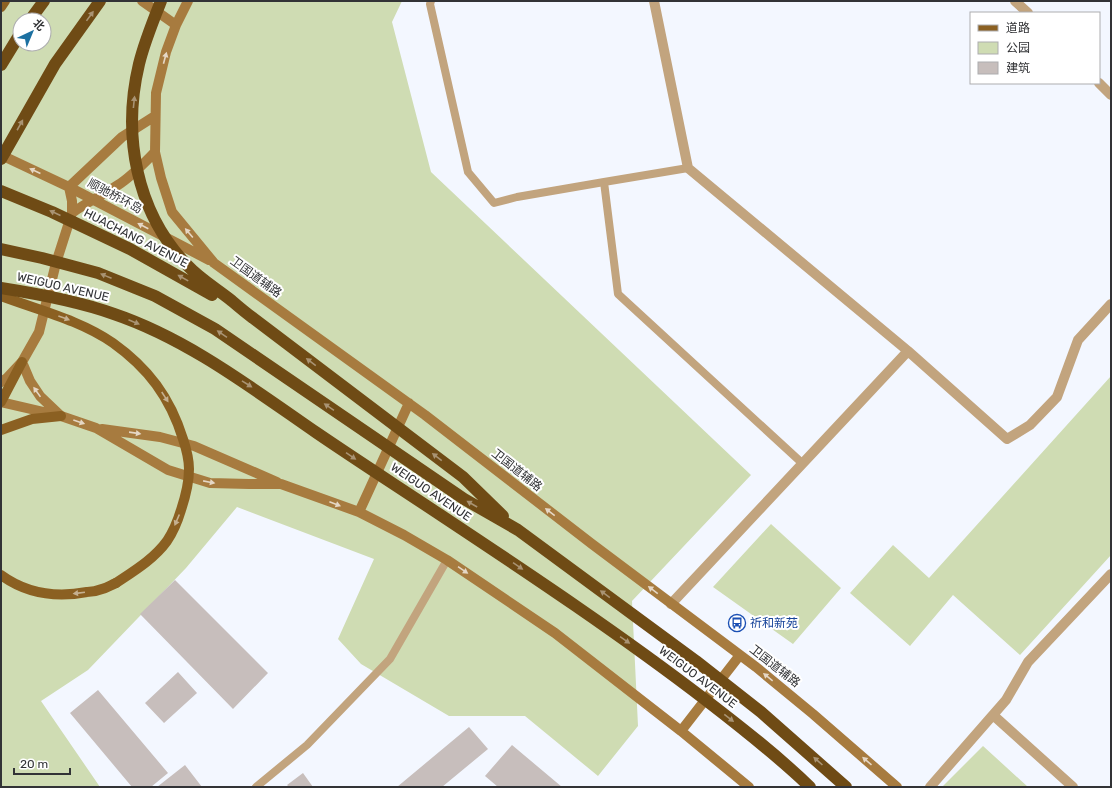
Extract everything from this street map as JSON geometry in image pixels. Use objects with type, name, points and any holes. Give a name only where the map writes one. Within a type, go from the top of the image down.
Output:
[{"type":"highway","points":[[36,12],[44,1]]},
{"type":"highway","points":[[1,159],[55,64],[100,1]]},
{"type":"highway","points":[[161,1],[139,64],[133,106],[132,129],[134,145],[145,197],[151,214],[158,227],[172,248],[188,266],[204,281],[253,318]]},
{"type":"highway","points":[[1,65],[12,47]]},
{"type":"highway","name":"HUACHANG AVENUE","points":[[1,191],[52,212],[130,249],[253,318]]},
{"type":"highway","name":"WEIGUO AVENUE","points":[[1,249],[98,273],[155,296],[215,329],[464,499],[518,530],[756,707],[846,787]]},
{"type":"highway","name":"WEIGUO AVENUE","points":[[1,288],[72,302],[114,314],[179,342],[256,389],[319,434],[644,652],[749,734],[810,787]]},
{"type":"highway","name":"WEIGUO AVENUE","points":[[253,318],[463,477],[518,530]]},
{"type":"main road","points":[[1,7],[6,1]]},
{"type":"main road","points":[[142,1],[176,25]]},
{"type":"main road","name":"卫国道辅路","points":[[188,1],[176,25],[166,52],[156,93],[155,152],[161,178],[172,212],[214,263],[409,403],[592,544],[740,655],[813,714],[896,787]]},
{"type":"main road","points":[[155,116],[122,137],[69,187],[72,200],[72,213],[56,263],[39,332],[1,402],[61,416],[96,428],[160,437],[194,446],[281,484],[359,512],[404,535],[447,560],[555,633],[681,731],[749,787]]},
{"type":"main road","points":[[72,213],[92,199],[117,186],[134,173],[155,152]]},
{"type":"main road","name":"顺驰桥环岛","points":[[1,155],[69,187],[214,263]]},
{"type":"main road","points":[[1,296],[67,319],[90,329],[112,342],[133,360],[156,383],[169,403],[178,424],[185,447],[189,469],[185,497],[178,520],[168,540],[151,558],[134,572],[116,583],[101,590],[79,594],[47,594],[30,590],[13,583],[1,575]]},
{"type":"main road","points":[[1,382],[7,378],[22,362]]},
{"type":"main road","points":[[22,362],[30,381],[40,396],[61,416]]},
{"type":"main road","points":[[359,512],[409,403]]},
{"type":"main road","points":[[1,430],[32,419],[61,416]]},
{"type":"main road","points":[[96,428],[168,470],[203,481],[210,483],[281,484]]},
{"type":"main road","points":[[681,731],[740,655]]},
{"type":"street","points":[[654,1],[688,168],[908,351],[1007,439],[1030,425],[1057,397],[1078,340],[1111,304]]},
{"type":"street","points":[[1015,1],[1027,12]]},
{"type":"street","points":[[1100,84],[1111,95]]},
{"type":"street","points":[[671,604],[908,351]]},
{"type":"street","points":[[930,787],[1006,700],[1028,662],[1111,574]]},
{"type":"street","points":[[993,715],[1073,787]]},
{"type":"lane","points":[[431,1],[430,4],[468,172],[494,203],[517,197],[688,168]]},
{"type":"lane","points":[[604,182],[618,294],[802,463]]},
{"type":"lane","points":[[256,787],[307,744],[390,659],[447,560]]},
{"type":"green space","points":[[1,1],[402,1],[392,22],[431,172],[751,475],[632,601],[638,726],[598,776],[525,716],[449,716],[361,664],[338,639],[374,559],[237,507],[186,568],[88,670],[41,701],[100,787],[1,787]]},
{"type":"green space","points":[[1111,376],[1111,555],[1020,655],[953,595],[910,646],[850,593],[893,545],[929,578]]},
{"type":"green space","points":[[771,524],[841,588],[793,644],[713,587]]},
{"type":"green space","points":[[983,746],[1028,787],[943,786]]},
{"type":"building","points":[[175,580],[268,673],[233,709],[140,614]]},
{"type":"building","points":[[178,672],[197,693],[164,723],[145,703]]},
{"type":"building","points":[[98,690],[168,773],[151,787],[132,787],[70,713]]},
{"type":"building","points":[[469,727],[488,749],[442,787],[397,787]]},
{"type":"building","points":[[512,745],[562,787],[498,787],[485,776]]},
{"type":"building","points":[[185,765],[202,787],[157,787]]},
{"type":"building","points":[[303,773],[313,787],[289,787],[287,785]]},
{"type":"place","name":"祈和新苑","points":[[737,623]]}]
